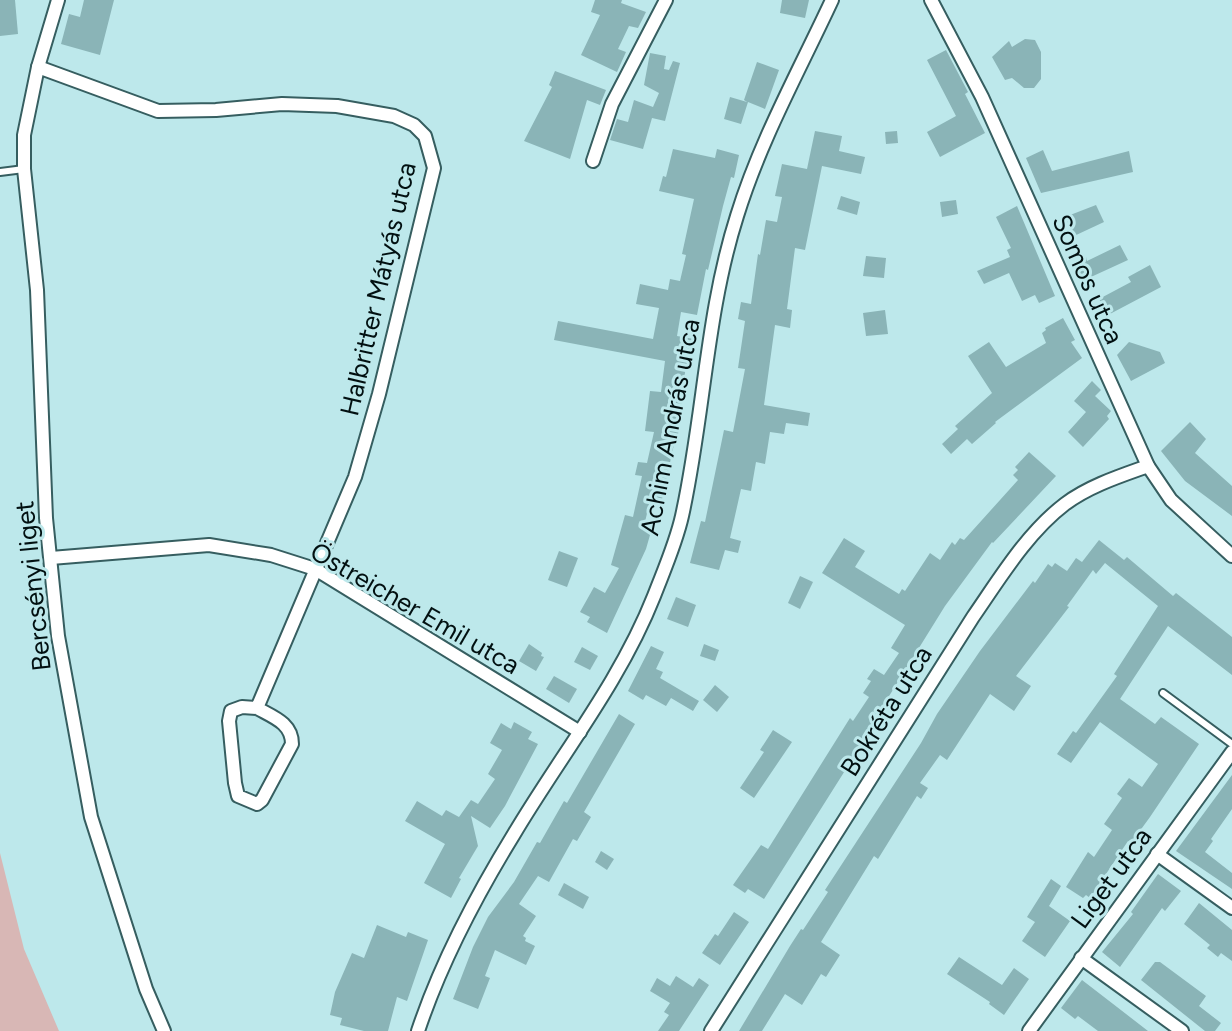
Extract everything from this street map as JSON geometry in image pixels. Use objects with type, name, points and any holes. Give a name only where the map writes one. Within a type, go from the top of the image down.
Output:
[{"type":"street","name":"Bercsényi liget","points":[[58,0],[38,67],[24,135],[24,169],[37,290],[45,504],[58,636],[91,817],[146,989],[164,1031]]},
{"type":"street","points":[[593,161],[612,104],[666,0]]},
{"type":"street","name":"Achim András utca","points":[[418,1031],[454,942],[514,834],[622,663],[648,609],[681,519],[718,294],[736,217],[760,155],[832,0]]},
{"type":"street","name":"Somos utca","points":[[931,0],[982,97],[1148,466],[1171,500],[1232,556]]},
{"type":"street","name":"Halbritter Mátyás utca","points":[[38,67],[158,111],[216,110],[282,104],[337,106],[394,117],[414,125],[425,136],[434,168],[379,394],[355,477],[257,708]]},
{"type":"street","name":"Bokréta utca","points":[[711,1031],[973,617],[1010,564],[1047,520],[1067,503],[1115,477],[1148,466]]},
{"type":"street","name":"Östreicher Emil utca","points":[[51,558],[209,545],[271,555],[315,569],[580,732]]},
{"type":"street","points":[[242,707],[257,708],[285,724],[292,735],[292,744],[262,800],[257,804],[238,796],[229,721],[231,711],[242,707]]},
{"type":"street","name":"Liget utca","points":[[1029,1031],[1232,752]]},
{"type":"street","points":[[1157,854],[1232,908]]},
{"type":"street","points":[[1081,958],[1182,1031]]},
{"type":"lane","points":[[0,172],[24,169]]},
{"type":"lane","points":[[1163,693],[1232,744]]},
{"type":"shaded area","points":[[0,853],[24,949],[59,1031],[0,1031]]},
{"type":"building","points":[[0,0],[15,0],[18,34],[0,36]]},
{"type":"building","points":[[84,0],[114,0],[100,55],[61,44],[69,14],[80,17]]},
{"type":"building","points":[[595,0],[622,0],[621,3],[646,12],[638,28],[629,26],[618,49],[626,52],[617,72],[581,55],[600,15],[591,12]]},
{"type":"building","points":[[782,0],[809,0],[805,18],[780,13]]},
{"type":"building","points":[[1025,39],[1035,40],[1041,52],[1041,79],[1034,88],[1024,88],[1012,78],[1005,80],[992,57],[1009,41],[1012,47]]},
{"type":"building","points":[[946,50],[985,133],[940,157],[927,132],[956,116],[927,60]]},
{"type":"building","points":[[650,53],[666,56],[664,69],[669,70],[673,61],[680,63],[665,121],[652,118],[643,149],[610,140],[617,119],[628,122],[634,100],[653,107],[659,93],[644,85]]},
{"type":"building","points":[[757,62],[779,70],[765,109],[748,102],[741,124],[724,119],[730,97],[747,102],[744,100]]},
{"type":"building","points":[[555,71],[606,90],[600,105],[587,100],[570,159],[524,141],[552,87],[549,85]]},
{"type":"building","points":[[815,131],[842,136],[839,151],[865,157],[861,174],[822,166],[805,250],[795,248],[787,309],[792,310],[790,328],[775,325],[764,405],[810,413],[808,426],[786,423],[784,434],[770,432],[765,464],[756,462],[751,491],[741,489],[730,538],[741,541],[738,553],[725,550],[719,570],[690,563],[701,521],[705,522],[724,430],[733,432],[745,369],[738,368],[745,321],[738,319],[741,302],[751,304],[766,220],[777,222],[782,197],[775,196],[782,164],[807,169]]},
{"type":"building","points":[[897,131],[898,143],[886,144],[885,132]]},
{"type":"building","points":[[673,149],[715,158],[717,149],[739,155],[734,178],[731,177],[723,206],[708,270],[706,269],[697,315],[681,312],[677,336],[694,339],[689,365],[686,364],[678,435],[661,504],[650,501],[644,526],[652,528],[646,549],[607,633],[587,622],[590,617],[580,612],[594,587],[605,593],[619,568],[611,565],[625,515],[633,517],[642,476],[635,475],[638,462],[647,463],[654,432],[645,431],[650,391],[661,392],[665,361],[554,340],[558,321],[653,339],[659,308],[636,304],[640,284],[668,290],[670,279],[680,281],[686,255],[682,254],[694,199],[659,191],[663,176],[666,177]]},
{"type":"building","points":[[1043,150],[1052,171],[1129,151],[1133,172],[1041,193],[1026,158]]},
{"type":"building","points":[[841,196],[860,202],[857,215],[837,209]]},
{"type":"building","points":[[956,200],[958,214],[942,217],[940,202]]},
{"type":"building","points":[[1096,205],[1104,222],[1074,236],[1065,217]]},
{"type":"building","points":[[1017,206],[1055,296],[1039,303],[1035,295],[1022,301],[1009,273],[984,284],[977,271],[1010,257],[1007,250],[1011,248],[996,217]]},
{"type":"building","points":[[1120,245],[1128,260],[1080,282],[1071,264],[1086,257],[1087,261]]},
{"type":"building","points":[[866,256],[886,258],[884,278],[863,276]]},
{"type":"building","points":[[1150,265],[1161,287],[1108,315],[1099,299],[1131,282],[1128,277]]},
{"type":"building","points":[[885,310],[888,334],[866,336],[863,313]]},
{"type":"building","points":[[1063,318],[1075,340],[1071,342],[1082,358],[995,422],[972,444],[967,439],[951,454],[942,444],[958,429],[955,426],[992,393],[968,356],[989,342],[1006,367],[1046,343],[1042,333],[1045,328]]},
{"type":"building","points":[[1129,342],[1160,352],[1165,363],[1131,381],[1117,355]]},
{"type":"building","points":[[1092,381],[1101,390],[1095,396],[1111,411],[1107,416],[1109,419],[1083,447],[1068,432],[1086,412],[1074,401]]},
{"type":"building","points":[[1190,422],[1206,439],[1195,453],[1232,486],[1232,516],[1185,481],[1161,451]]},
{"type":"building","points":[[1029,452],[1056,476],[992,542],[945,606],[764,899],[748,889],[745,893],[733,885],[761,845],[768,849],[850,718],[853,721],[869,697],[863,693],[871,681],[867,679],[874,669],[884,675],[899,653],[891,648],[905,625],[822,573],[844,538],[865,551],[855,567],[899,594],[902,589],[905,591],[930,553],[940,560],[952,542],[955,545],[960,538],[964,540],[1018,480],[1013,475],[1018,470],[1015,467]]},
{"type":"building","points":[[1099,540],[1124,560],[1127,557],[1173,596],[1176,593],[1232,637],[1232,675],[1168,626],[1120,699],[1155,724],[1161,717],[1199,744],[1131,843],[1128,841],[1090,898],[1086,895],[1083,898],[1066,887],[1088,852],[1094,857],[1112,830],[1104,824],[1122,798],[1117,794],[1129,778],[1142,787],[1158,764],[1100,722],[1071,763],[1057,754],[1073,731],[1076,733],[1117,676],[1114,674],[1158,606],[1105,563],[1096,574],[1093,570],[1067,606],[1069,607],[1016,676],[1031,686],[1014,711],[990,694],[947,760],[940,755],[920,783],[928,788],[921,799],[917,796],[878,859],[874,856],[821,942],[840,955],[826,977],[821,974],[802,1005],[785,994],[762,1031],[739,1031],[790,946],[828,892],[825,890],[980,651],[1048,564],[1052,567],[1055,563],[1067,571],[1076,558],[1082,562]]},
{"type":"building","points":[[559,551],[578,558],[567,587],[548,580]]},
{"type":"building","points":[[800,576],[813,582],[800,609],[788,603]]},
{"type":"building","points":[[676,597],[696,605],[688,627],[667,619]]},
{"type":"building","points":[[529,644],[544,657],[536,671],[519,661]]},
{"type":"building","points":[[704,644],[719,650],[715,661],[700,656]]},
{"type":"building","points":[[651,646],[664,652],[656,669],[663,672],[660,678],[699,701],[693,711],[671,698],[666,706],[646,695],[643,700],[628,691]]},
{"type":"building","points":[[582,647],[598,656],[590,670],[574,662]]},
{"type":"building","points":[[554,676],[577,689],[569,703],[546,689]]},
{"type":"building","points":[[715,685],[729,697],[717,712],[703,700]]},
{"type":"building","points":[[619,714],[635,724],[584,812],[591,817],[577,841],[573,839],[549,882],[538,876],[519,904],[536,916],[523,936],[525,941],[535,946],[526,965],[495,950],[485,976],[490,978],[478,1009],[453,999],[488,917],[514,882],[537,842],[540,843],[564,801],[567,803]]},
{"type":"building","points":[[514,722],[532,732],[528,739],[538,744],[505,806],[490,828],[471,816],[478,846],[459,878],[461,879],[451,898],[424,883],[445,844],[405,821],[417,801],[442,816],[446,810],[459,817],[471,800],[478,804],[495,779],[488,774],[502,750],[490,743],[501,723],[511,729]]},
{"type":"building","points":[[773,730],[792,742],[754,798],[740,788],[764,752],[760,750]]},
{"type":"building","points":[[1232,775],[1232,809],[1205,852],[1232,873],[1232,889],[1176,851]]},
{"type":"building","points":[[601,851],[614,859],[607,870],[595,862]]},
{"type":"building","points":[[1158,874],[1181,891],[1165,911],[1162,908],[1120,967],[1102,952],[1133,914],[1131,912]]},
{"type":"building","points":[[1051,879],[1061,886],[1049,906],[1070,921],[1045,957],[1022,941],[1035,922],[1027,917]]},
{"type":"building","points":[[564,883],[589,897],[583,909],[558,895]]},
{"type":"building","points":[[1199,903],[1232,930],[1232,961],[1221,953],[1218,957],[1207,948],[1210,945],[1184,924]]},
{"type":"building","points":[[734,912],[749,922],[720,965],[702,953],[715,934],[718,936]]},
{"type":"building","points":[[377,925],[406,937],[408,932],[428,940],[407,1001],[397,997],[388,1031],[364,1031],[340,1025],[342,1018],[330,1015],[335,992],[352,953],[364,958]]},
{"type":"building","points":[[959,957],[1002,985],[1014,968],[1029,979],[1004,1015],[989,1004],[990,1002],[947,974]]},
{"type":"building","points":[[1155,962],[1160,962],[1206,996],[1199,1006],[1221,1023],[1215,1031],[1205,1031],[1141,980]]},
{"type":"building","points":[[676,976],[693,987],[699,978],[709,985],[679,1031],[658,1031],[669,1015],[664,1012],[670,1003],[650,991],[657,978],[670,986]]},
{"type":"building","points":[[1082,980],[1148,1031],[1098,1031],[1078,1016],[1075,1019],[1061,1008]]}]
